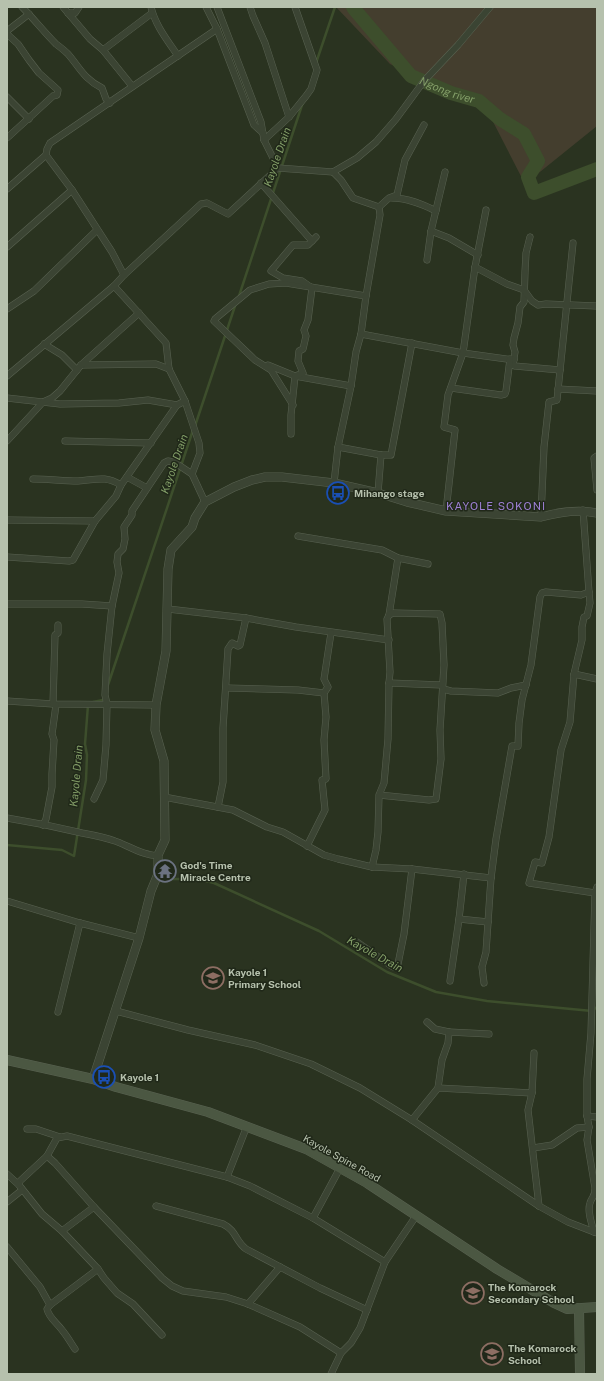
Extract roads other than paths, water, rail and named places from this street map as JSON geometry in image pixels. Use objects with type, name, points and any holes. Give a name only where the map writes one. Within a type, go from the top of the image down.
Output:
[{"type":"main road","name":"Kayole Spine Road","points":[[7,1060],[93,1079],[116,1087],[208,1112],[306,1149],[367,1183],[497,1269],[554,1303],[566,1309],[597,1307]]},
{"type":"main road","points":[[579,1308],[580,1374]]},
{"type":"street","points":[[22,7],[78,65],[79,70],[93,84],[102,88],[106,99],[110,102]]},
{"type":"street","points":[[63,7],[90,39],[103,50],[132,86]]},
{"type":"street","points":[[68,13],[75,12],[79,7]]},
{"type":"street","points":[[206,7],[217,29],[254,125],[263,133]]},
{"type":"street","points":[[217,7],[261,122],[264,140],[278,168]]},
{"type":"street","points":[[250,7],[265,43],[289,117]]},
{"type":"street","points":[[264,140],[289,117],[311,89],[317,70],[295,7]]},
{"type":"street","points":[[7,376],[114,286],[201,204],[206,203],[212,205],[228,214],[261,182],[278,168],[333,172],[357,158],[376,142],[424,81],[458,45],[490,7]]},
{"type":"street","points":[[103,50],[151,10],[164,35],[178,56]]},
{"type":"street","points":[[7,31],[29,14]]},
{"type":"street","points":[[7,189],[46,155],[50,143],[217,29]]},
{"type":"street","points":[[7,34],[18,44],[40,73],[58,90],[57,94],[7,137]]},
{"type":"street","points":[[7,97],[29,118]]},
{"type":"street","points":[[379,207],[389,198],[397,195],[405,160],[424,125]]},
{"type":"street","points":[[46,155],[72,190],[112,252],[124,275]]},
{"type":"street","points":[[333,172],[353,198],[379,207]]},
{"type":"street","points":[[427,260],[431,231],[445,172]]},
{"type":"street","points":[[261,182],[314,239],[308,245],[292,245],[271,271],[283,278],[302,281],[312,288]]},
{"type":"street","points":[[7,248],[72,190]]},
{"type":"street","points":[[389,198],[400,198],[420,203],[436,211]]},
{"type":"street","points":[[334,482],[338,448],[351,386],[356,352],[361,334],[380,215],[379,207]]},
{"type":"street","points":[[446,511],[455,430],[444,427],[448,395],[463,353],[475,267],[486,210]]},
{"type":"street","points":[[7,309],[34,291],[97,230]]},
{"type":"street","points":[[431,231],[449,238],[478,255]]},
{"type":"street","points":[[451,388],[501,395],[505,394],[520,307],[524,302],[526,253],[530,237]]},
{"type":"street","points":[[541,517],[544,447],[549,402],[557,400],[573,243]]},
{"type":"street","points":[[475,267],[507,284],[524,290],[532,301],[538,305],[597,306]]},
{"type":"street","points":[[293,405],[271,370],[255,360],[214,321],[215,319],[250,290],[269,284],[286,283],[366,296]]},
{"type":"street","points":[[114,286],[166,343],[169,369],[185,401],[200,443],[200,453],[192,474]]},
{"type":"street","points":[[295,376],[303,373],[298,356],[299,351],[303,349],[305,343],[306,336],[304,330],[308,320],[312,288]]},
{"type":"street","points":[[7,441],[43,402],[52,398],[60,391],[82,365],[139,313]]},
{"type":"street","points":[[361,334],[463,353],[512,360]]},
{"type":"street","points":[[338,448],[381,455],[391,455],[412,343]]},
{"type":"street","points":[[44,344],[62,355],[77,370]]},
{"type":"street","points":[[255,360],[295,376],[351,386]]},
{"type":"street","points":[[512,360],[513,365],[515,366],[560,370]]},
{"type":"street","points":[[82,365],[156,364],[169,369]]},
{"type":"street","points":[[291,434],[291,415],[295,376]]},
{"type":"street","points":[[558,389],[597,391]]},
{"type":"street","points":[[7,398],[60,404],[119,403],[148,400],[177,405]]},
{"type":"street","points":[[7,557],[73,560],[96,521],[116,496],[121,485],[177,405],[185,401]]},
{"type":"street","points":[[65,441],[75,440],[151,443]]},
{"type":"street","points":[[378,493],[381,455]]},
{"type":"street","points":[[597,456],[594,458],[597,490]]},
{"type":"street","points":[[94,799],[103,780],[106,746],[107,704],[105,695],[107,654],[112,606],[119,573],[117,562],[118,554],[123,549],[125,539],[124,527],[132,515],[132,511],[147,488],[164,464],[168,461],[174,462],[192,474],[205,502]]},
{"type":"street","points":[[127,477],[147,488]]},
{"type":"street","points":[[93,1079],[139,938],[151,891],[158,874],[158,855],[165,840],[164,761],[155,730],[156,705],[166,651],[168,569],[171,550],[192,527],[195,518],[205,502],[234,487],[252,480],[265,477],[282,477],[334,482],[446,511],[541,517],[554,513],[584,510],[597,512]]},
{"type":"street","points":[[33,479],[77,481],[101,478],[112,480],[121,485]]},
{"type":"street","points":[[584,510],[590,603],[586,616],[584,617],[582,627],[582,640],[574,674],[570,722],[559,762],[558,783],[549,837],[542,863],[535,862],[529,883],[596,890],[595,952],[587,1079],[587,1116],[589,1127],[587,1140],[595,1188],[595,1196],[590,1202],[590,1212],[595,1232]]},
{"type":"street","points":[[7,520],[96,521]]},
{"type":"street","points":[[298,536],[382,550],[398,558],[428,564]]},
{"type":"street","points":[[372,867],[378,832],[379,795],[384,783],[388,739],[390,672],[387,619],[389,615],[398,558]]},
{"type":"street","points":[[484,983],[482,967],[486,952],[491,878],[503,792],[512,746],[518,746],[522,700],[531,665],[541,595],[546,592],[581,595],[589,592]]},
{"type":"street","points":[[7,604],[82,604],[112,606]]},
{"type":"street","points":[[168,609],[246,618],[389,640]]},
{"type":"street","points":[[379,795],[429,800],[436,799],[441,759],[440,730],[444,665],[442,623],[440,614],[393,613],[389,615]]},
{"type":"street","points":[[218,807],[223,782],[223,728],[228,649],[232,643],[238,646],[240,645],[246,618]]},
{"type":"street","points":[[42,825],[46,819],[52,787],[54,740],[52,734],[56,705],[53,704],[54,646],[55,635],[58,633],[58,625]]},
{"type":"street","points":[[307,846],[325,810],[322,780],[326,780],[324,740],[326,717],[324,693],[328,687],[324,679],[331,632]]},
{"type":"street","points":[[574,674],[597,679]]},
{"type":"street","points":[[389,683],[443,687],[452,691],[498,693],[511,688],[526,685]]},
{"type":"street","points":[[226,688],[298,690],[324,693]]},
{"type":"street","points":[[7,701],[53,704],[156,705]]},
{"type":"street","points":[[164,797],[233,810],[267,827],[282,832],[324,855],[372,867],[412,869],[491,878]]},
{"type":"street","points":[[7,818],[62,828],[112,840],[154,856],[158,855]]},
{"type":"street","points":[[357,942],[390,966],[394,967],[398,964],[404,934],[412,869]]},
{"type":"street","points":[[450,981],[464,874]]},
{"type":"street","points":[[7,901],[80,923],[139,938]]},
{"type":"street","points":[[459,919],[488,922]]},
{"type":"street","points":[[58,1012],[80,923]]},
{"type":"street","points":[[116,1011],[188,1030],[256,1045],[311,1064],[360,1088],[412,1120],[539,1206],[568,1222],[595,1232]]},
{"type":"street","points":[[427,1022],[435,1029],[449,1032],[490,1034]]},
{"type":"street","points":[[412,1120],[438,1088],[442,1060],[448,1043],[449,1032]]},
{"type":"street","points":[[534,1053],[532,1093],[528,1110],[539,1206]]},
{"type":"street","points":[[438,1088],[532,1093]]},
{"type":"street","points":[[587,1116],[597,1116]]},
{"type":"street","points":[[227,1177],[247,1126]]},
{"type":"street","points":[[533,1148],[552,1145],[577,1128],[589,1127]]},
{"type":"street","points":[[27,1130],[36,1129],[60,1137]]},
{"type":"street","points":[[7,1202],[20,1187],[20,1181],[47,1156],[55,1140],[60,1137],[67,1136],[227,1177],[250,1186],[313,1218],[385,1262]]},
{"type":"street","points":[[47,1156],[162,1278],[172,1286],[183,1291],[226,1298],[248,1304],[300,1326],[342,1353]]},
{"type":"street","points":[[313,1218],[340,1168]]},
{"type":"street","points":[[7,1174],[20,1187],[42,1214],[62,1231],[98,1269],[117,1293],[133,1304],[162,1335]]},
{"type":"street","points":[[156,1206],[229,1227],[236,1234],[240,1245],[246,1249],[280,1268],[367,1310]]},
{"type":"street","points":[[62,1231],[94,1207]]},
{"type":"street","points":[[331,1374],[342,1353],[351,1343],[360,1328],[385,1262],[416,1216]]},
{"type":"street","points":[[7,1247],[40,1286],[50,1305]]},
{"type":"street","points":[[248,1304],[280,1268]]},
{"type":"street","points":[[75,1349],[47,1312],[47,1309],[50,1305],[98,1269]]},
{"type":"waterway","name":"Kayole Drain","points":[[316,63],[335,7]]},
{"type":"waterway","name":"Ngong river","points":[[353,7],[411,76],[451,93],[479,101],[500,119],[524,134],[538,161],[528,177],[534,193],[597,169]]},
{"type":"waterway","name":"Kayole Drain","points":[[238,299],[303,102]]},
{"type":"waterway","name":"Kayole Drain","points":[[195,426],[236,303]]},
{"type":"waterway","name":"Kayole Drain","points":[[108,685],[193,430]]},
{"type":"waterway","name":"Kayole Drain","points":[[93,702],[103,700],[104,698]]},
{"type":"waterway","name":"Kayole Drain","points":[[7,845],[62,850],[74,856],[86,780],[87,755],[85,744],[88,705]]},
{"type":"waterway","name":"Kayole Drain","points":[[162,876],[171,879],[198,879],[214,883],[319,931],[387,972],[436,992],[487,1001],[592,1011],[597,1007]]},
{"type":"place","name":"Mihango stage","points":[[338,493]]},
{"type":"place","name":"God's Time Miracle Centre","points":[[165,871]]},
{"type":"place","name":"Kayole 1 Primary School","points":[[213,978]]},
{"type":"place","name":"Kayole 1","points":[[104,1077]]},
{"type":"place","name":"The Komarock Secondary School","points":[[473,1293]]},
{"type":"place","name":"The Komarock School","points":[[492,1354]]},
{"type":"district","name":"KAYOLE SOKONI","points":[[496,506]]}]
